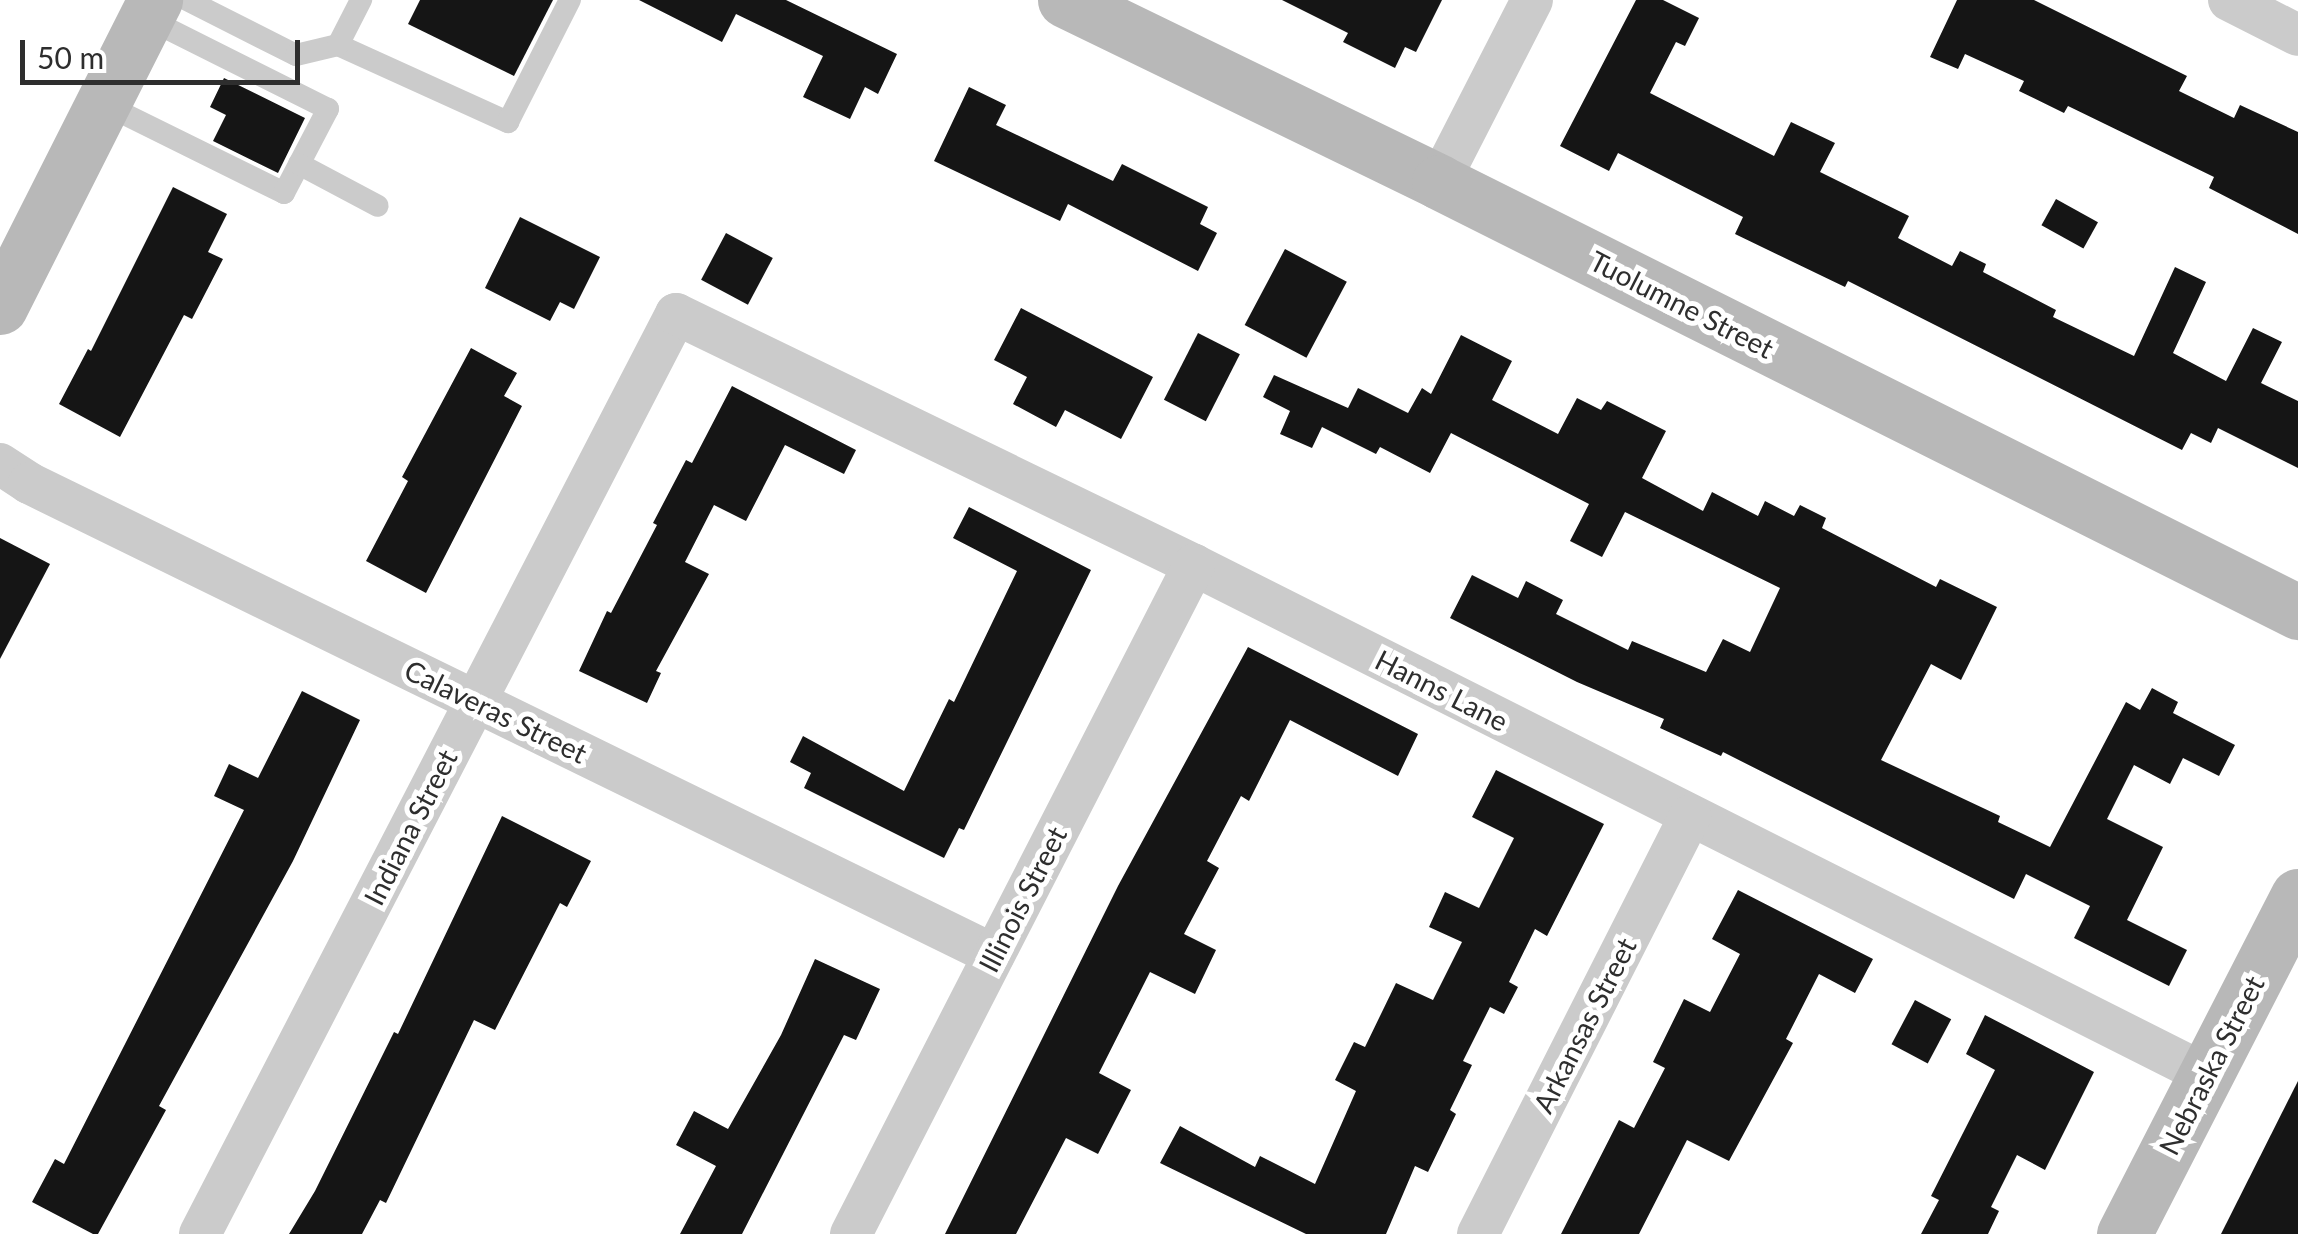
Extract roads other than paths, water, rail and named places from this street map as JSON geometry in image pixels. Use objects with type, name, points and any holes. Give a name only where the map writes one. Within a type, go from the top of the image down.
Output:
[{"type":"main road","name":"Tuolumne Street","points":[[1064,0],[1439,182],[2298,612]]},
{"type":"main road","points":[[0,307],[102,103],[163,6]]},
{"type":"main road","name":"Nebraska Street","points":[[2124,1234],[2298,896]]},
{"type":"street","points":[[1439,182],[1532,0]]},
{"type":"street","points":[[2230,0],[2298,35]]},
{"type":"street","name":"Hanns Lane","points":[[676,314],[1194,564],[2205,1074]]},
{"type":"street","name":"Indiana Street","points":[[200,1234],[676,314]]},
{"type":"street","name":"Calaveras Street","points":[[0,464],[28,483],[994,955]]},
{"type":"street","name":"Illinois Street","points":[[851,1234],[1194,564]]},
{"type":"street","name":"Arkansas Street","points":[[1478,1234],[1690,816]]},
{"type":"lane","points":[[338,45],[361,0]]},
{"type":"lane","points":[[163,6],[296,55],[338,45],[508,122],[570,0]]},
{"type":"lane","points":[[102,103],[284,193],[328,109],[163,6]]},
{"type":"lane","points":[[299,164],[378,206]]}]
